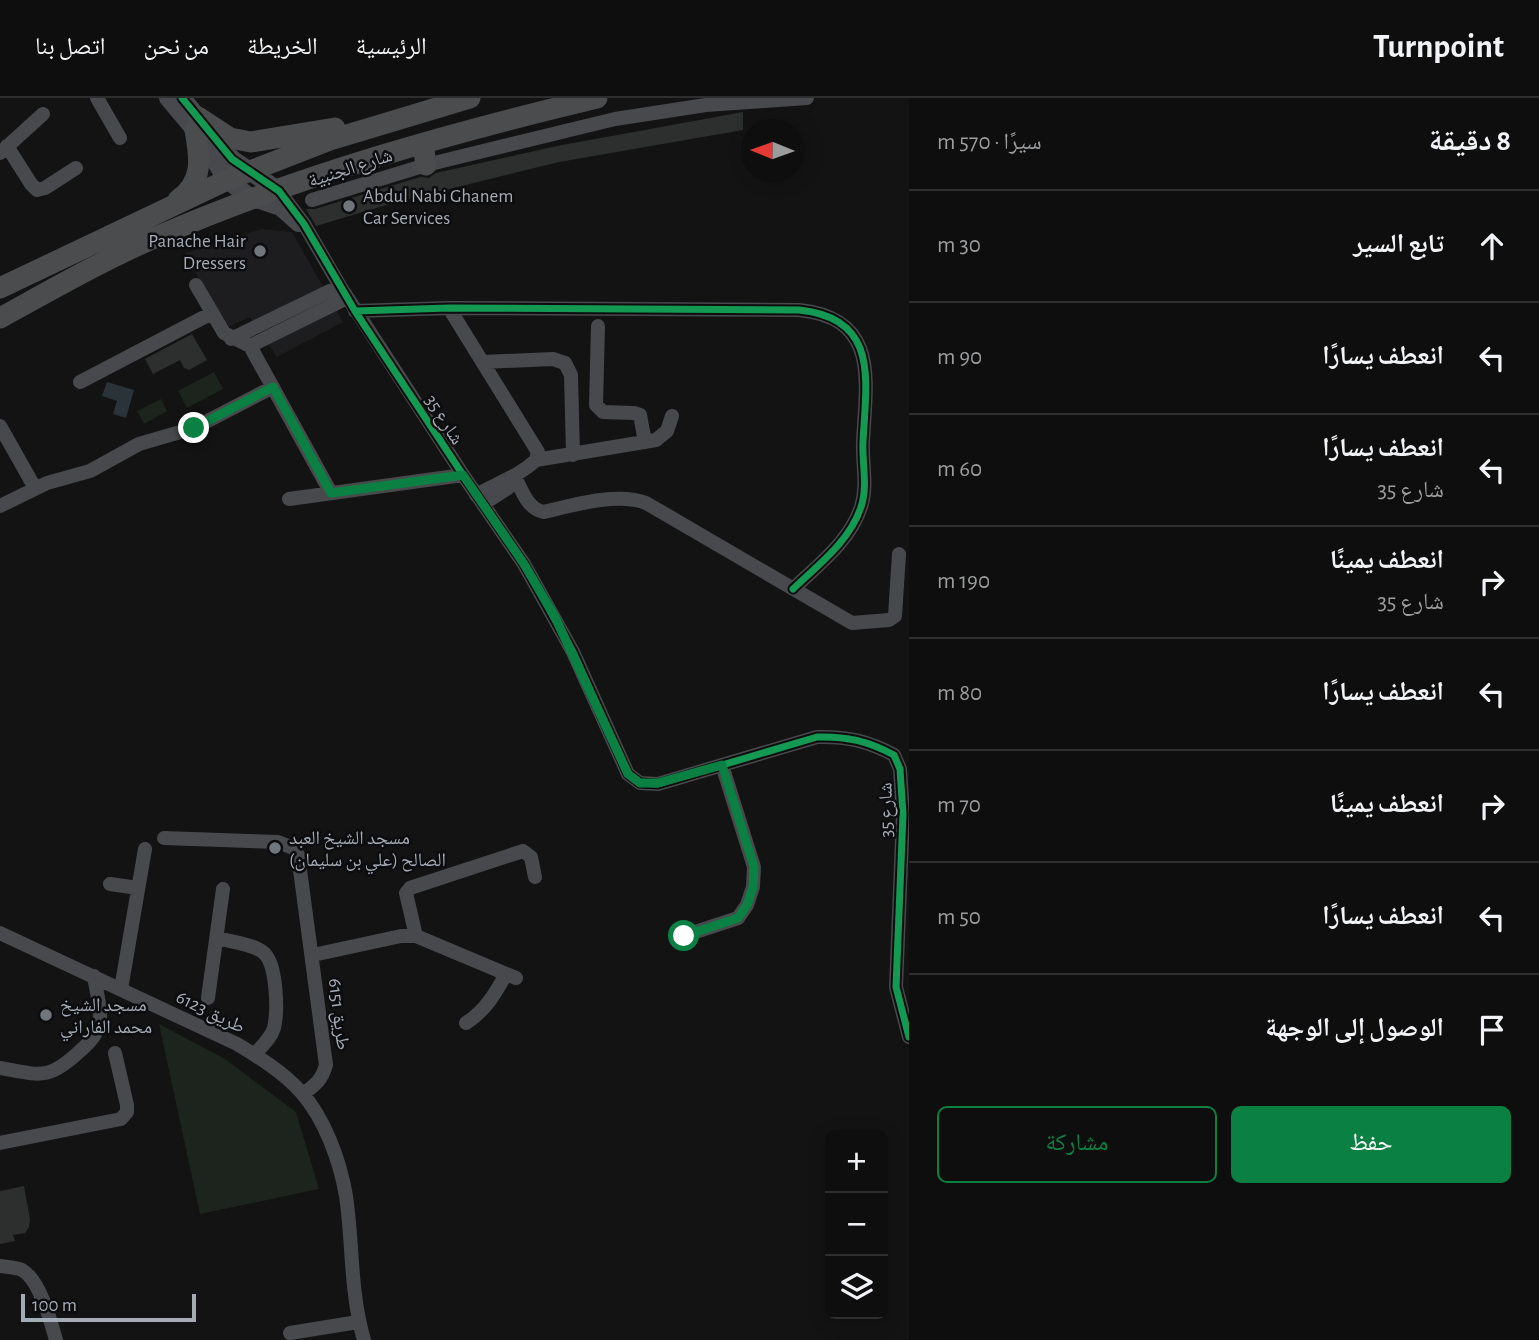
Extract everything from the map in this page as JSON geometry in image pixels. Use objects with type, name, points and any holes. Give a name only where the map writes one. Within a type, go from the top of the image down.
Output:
[{"type":"main road","name":"شارع الجنبية","points":[[0,288],[227,180],[330,140],[470,98]]},
{"type":"main road","name":"شارع الجنبية","points":[[0,318],[128,250],[196,220],[279,191],[424,154],[527,114],[597,98]]},
{"type":"main road","points":[[154,217],[184,196],[194,185],[199,165],[196,123],[230,138],[251,142],[409,115]]},
{"type":"street","points":[[97,98],[120,138]]},
{"type":"street","name":"شارع 35","points":[[168,98],[232,159],[279,191],[291,204],[355,311],[524,564],[555,617],[628,774],[640,783],[658,783],[817,737],[857,739],[894,755],[900,769],[902,814],[896,987],[909,1037]]},
{"type":"street","name":"شارع 35","points":[[182,98],[227,180],[254,200],[280,209],[310,235]]},
{"type":"street","points":[[312,200],[424,154],[706,105],[807,98]]},
{"type":"street","points":[[43,114],[4,150],[37,190],[45,188],[76,168]]},
{"type":"street","points":[[196,285],[224,333],[250,346],[331,493]]},
{"type":"street","points":[[232,339],[273,327],[344,292]]},
{"type":"street","points":[[355,311],[449,308],[799,310],[818,312],[836,320],[851,332],[862,347],[867,369],[864,492],[855,520],[838,544],[793,589]]},
{"type":"street","points":[[449,308],[537,448],[537,460]]},
{"type":"street","points":[[80,382],[212,313]]},
{"type":"street","points":[[598,326],[596,405],[605,412],[640,415],[645,442]]},
{"type":"street","points":[[250,346],[273,327]]},
{"type":"street","points":[[483,362],[553,359],[565,363],[571,375],[573,455]]},
{"type":"street","points":[[0,506],[36,488],[90,471],[154,438],[194,428],[273,387]]},
{"type":"street","points":[[479,500],[502,481],[515,477],[537,460],[645,442],[664,435],[672,416]]},
{"type":"street","points":[[0,426],[36,488]]},
{"type":"street","points":[[289,499],[463,475]]},
{"type":"street","points":[[515,477],[532,507],[544,512],[618,498],[639,500],[852,623],[892,619],[896,613],[899,554]]},
{"type":"street","points":[[684,936],[738,918],[747,905],[753,887],[754,867],[722,765]]},
{"type":"street","name":"طريق 6151","points":[[164,838],[278,842],[293,848],[301,863],[327,1065],[324,1076],[303,1094]]},
{"type":"street","points":[[121,989],[145,849]]},
{"type":"street","points":[[416,936],[406,893],[410,888],[523,851],[531,857],[535,877]]},
{"type":"street","points":[[110,884],[138,888]]},
{"type":"street","points":[[208,998],[223,889]]},
{"type":"street","name":"طريق 6123","points":[[0,933],[255,1054],[283,1074],[303,1094]]},
{"type":"street","points":[[313,956],[401,936],[416,936],[511,976],[478,1016],[466,1023]]},
{"type":"street","points":[[217,938],[260,950],[268,956],[272,965],[274,1031],[255,1054]]},
{"type":"street","points":[[0,1068],[33,1074],[53,1073],[90,1042],[100,1021],[94,976]]},
{"type":"street","points":[[0,1143],[121,1119],[127,1112],[127,1105],[115,1052]]},
{"type":"street","points":[[303,1094],[336,1157],[345,1194],[354,1298],[363,1340]]},
{"type":"street","points":[[0,1266],[22,1270],[31,1279],[49,1315],[56,1340]]},
{"type":"street","points":[[290,1333],[358,1322]]},
{"type":"shaded area","points":[[262,229],[292,232],[343,322],[277,357],[250,317],[226,328],[185,253]]},
{"type":"shaded area","points":[[214,372],[223,389],[187,408],[178,391]]},
{"type":"shaded area","points":[[107,382],[134,390],[126,418],[113,414],[117,401],[102,396]]},
{"type":"shaded area","points":[[161,399],[167,411],[144,424],[137,411]]},
{"type":"shaded area","points":[[159,1024],[225,1059],[296,1112],[319,1189],[200,1214]]},
{"type":"building","points":[[743,112],[741,130],[559,162],[393,203],[316,226],[306,209],[315,209],[420,177],[429,178],[436,173],[557,146]]},
{"type":"building","points":[[192,334],[207,360],[189,370],[184,368],[180,360],[153,374],[145,359]]},
{"type":"building","points":[[24,1186],[29,1227],[25,1233],[13,1235],[15,1241],[0,1244],[0,1191]]},
{"type":"cycle path","points":[[182,98],[232,159],[279,191],[304,224],[355,311],[524,564],[573,652],[628,774],[640,783],[658,784],[817,737],[857,740],[894,755],[900,769],[903,814],[896,987],[909,1037]]},
{"type":"cycle path","points":[[355,311],[449,308],[799,310],[825,315],[844,325],[856,339],[865,376],[863,499],[856,519],[841,542],[793,589]]},
{"type":"place","name":"Abdul Nabi Ghanem Car Services","points":[[349,206]]},
{"type":"place","name":"Panache Hair Dressers","points":[[260,251]]},
{"type":"place","name":"مسجد الشيخ العبد الصالح (علي بن سليمان)","points":[[275,848]]},
{"type":"place","name":"مسجد الشيخ محمد الفاراني","points":[[46,1015]]},
{"type":"route","points":[[194,428],[273,387],[331,493],[463,475],[512,545],[555,617],[628,774],[640,783],[658,783],[722,765],[754,867],[753,887],[747,905],[738,918],[684,936]]}]
